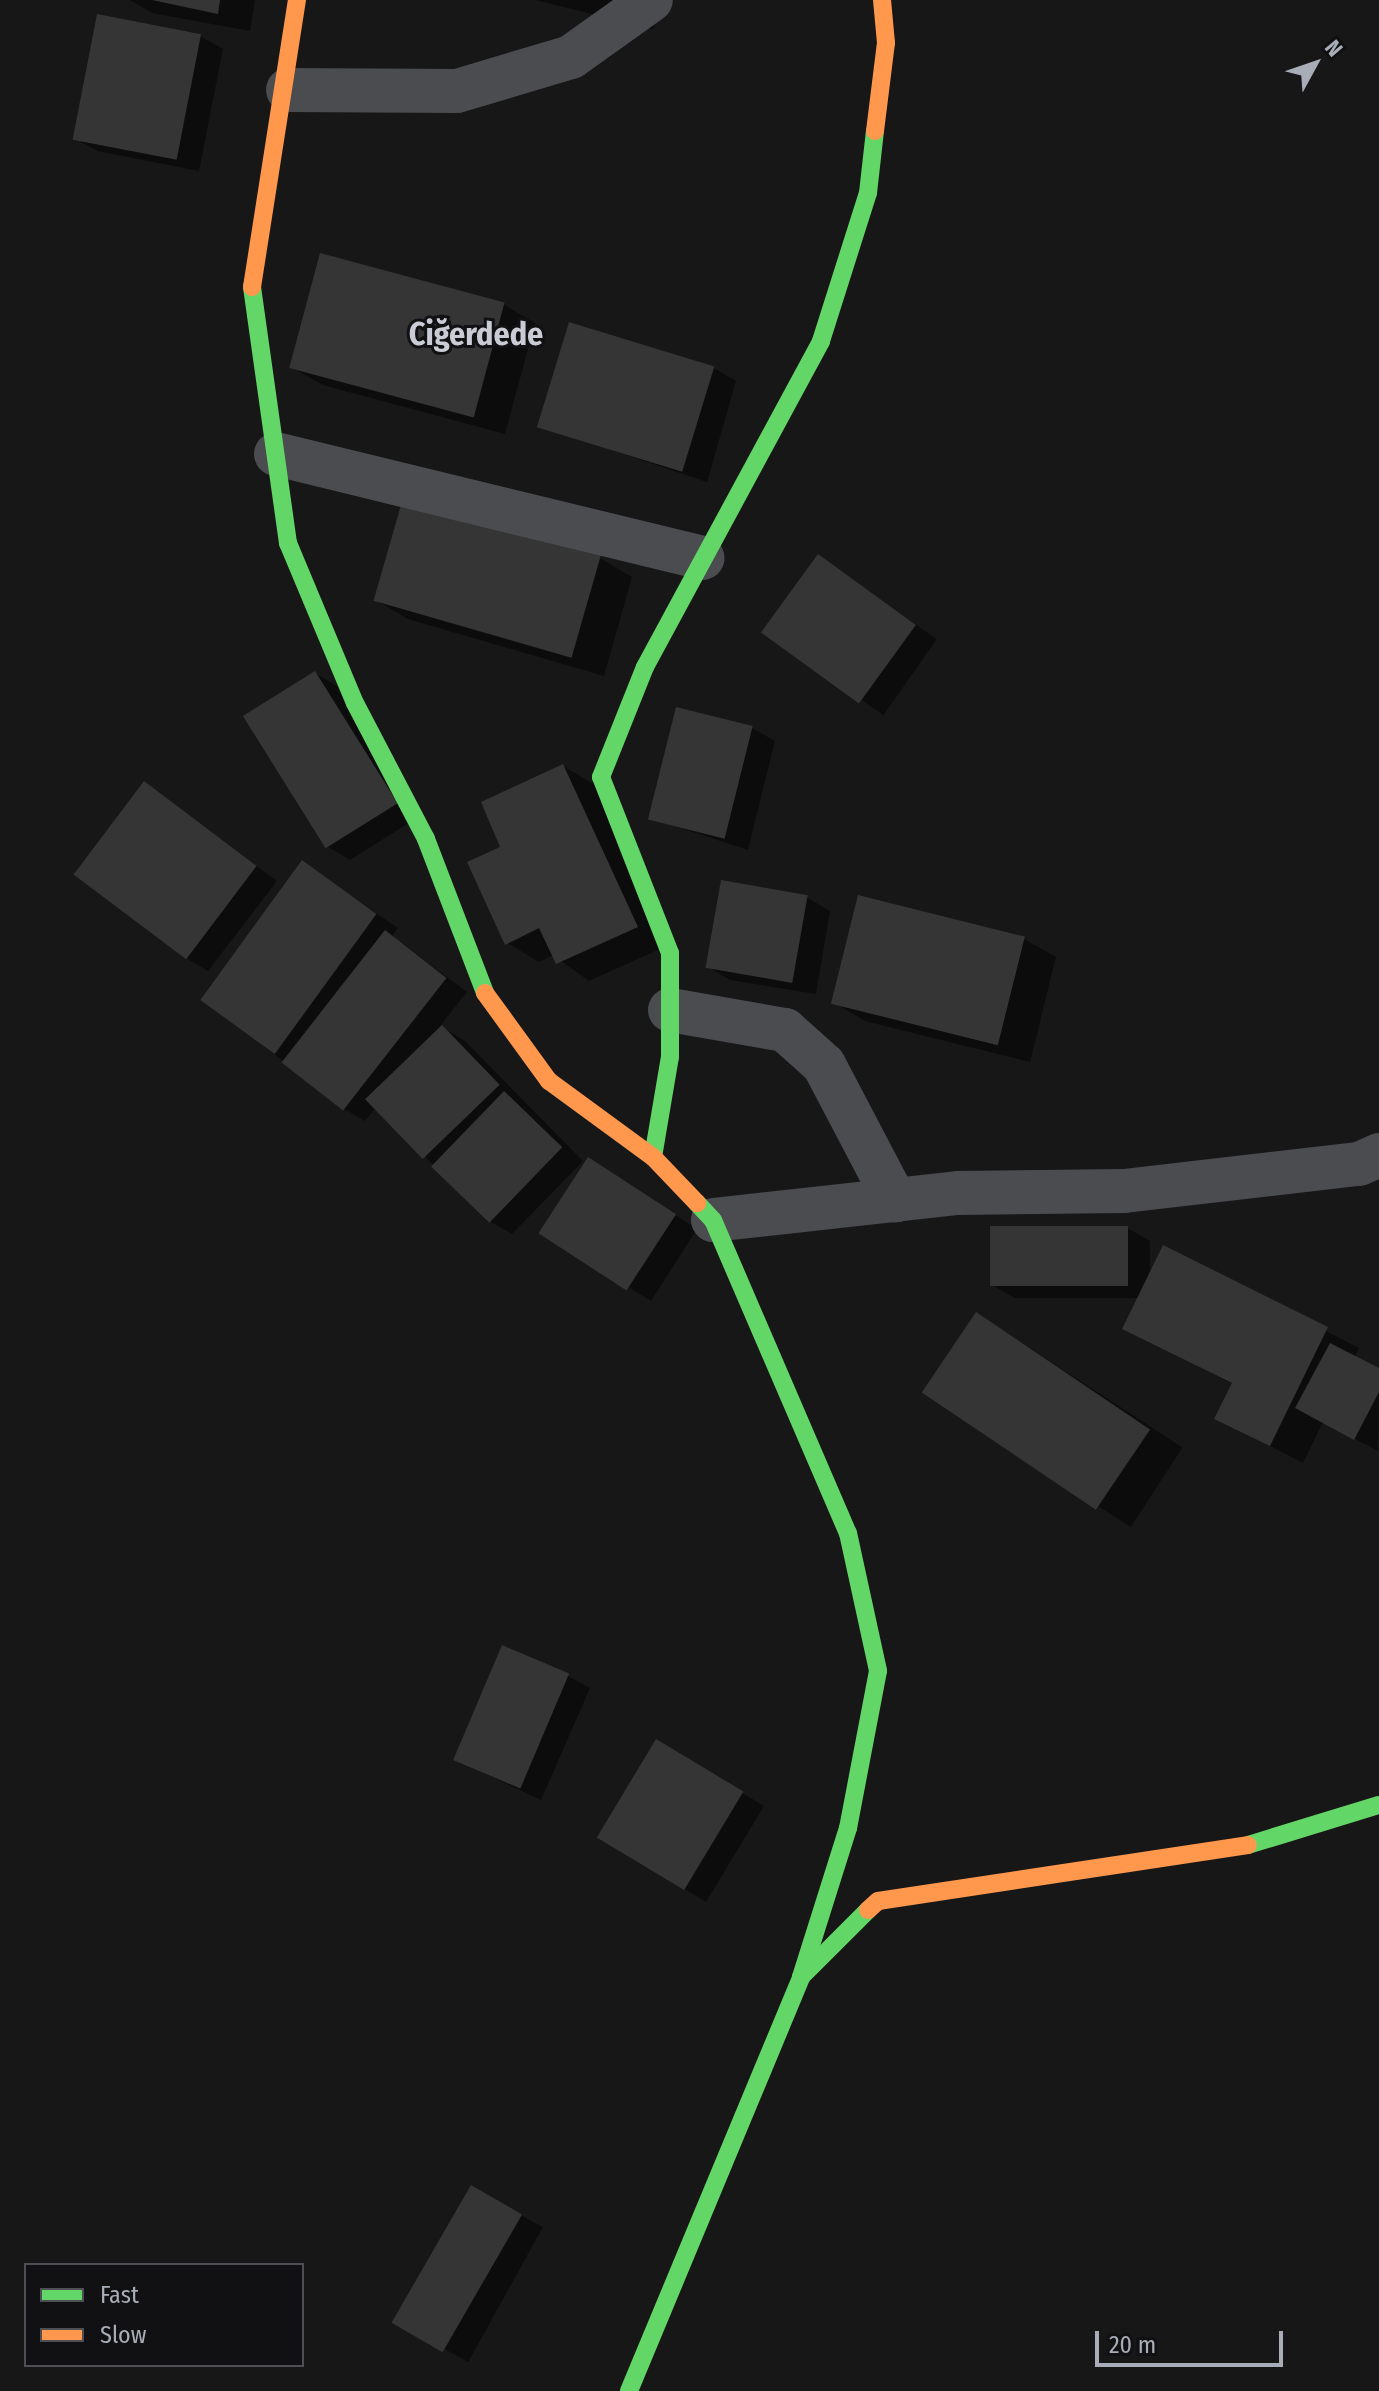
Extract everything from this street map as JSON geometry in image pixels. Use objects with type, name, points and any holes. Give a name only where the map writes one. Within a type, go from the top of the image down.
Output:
[{"type":"street","points":[[297,0],[288,90],[251,278],[288,543],[355,703],[426,839],[477,982],[549,1081],[653,1157],[713,1220],[848,1533],[878,1671],[848,1828],[801,1977],[629,2391]]},
{"type":"street","points":[[288,90],[457,91],[571,57],[651,0]]},
{"type":"street","points":[[653,1157],[670,1010],[670,953],[601,777],[645,667],[821,341],[868,193],[886,43],[882,0]]},
{"type":"street","points":[[276,454],[703,558]]},
{"type":"street","points":[[670,1010],[785,1030],[824,1065],[895,1200]]},
{"type":"street","points":[[713,1220],[895,1200],[1124,1191],[1359,1164],[1379,1155]]},
{"type":"street","points":[[801,1977],[878,1901],[1250,1845],[1379,1805]]},
{"type":"building","points":[[152,0],[220,0],[218,14]]},
{"type":"building","points":[[97,14],[201,34],[177,160],[73,140]]},
{"type":"building","points":[[320,253],[504,302],[474,417],[289,368]]},
{"type":"building","points":[[569,322],[714,366],[682,472],[537,427]]},
{"type":"building","points":[[403,498],[601,555],[572,658],[374,601]]},
{"type":"building","points":[[818,554],[916,625],[859,704],[761,632]]},
{"type":"building","points":[[315,671],[398,803],[326,848],[243,716]]},
{"type":"building","points":[[676,707],[753,726],[725,839],[648,820]]},
{"type":"building","points":[[563,764],[638,927],[556,964],[539,928],[505,945],[467,862],[500,847],[481,802]]},
{"type":"building","points":[[144,781],[257,866],[186,959],[74,874]]},
{"type":"building","points":[[302,860],[376,914],[275,1054],[200,1000]]},
{"type":"building","points":[[721,880],[808,895],[792,983],[706,968]]},
{"type":"building","points":[[858,895],[1025,937],[998,1045],[831,1004]]},
{"type":"building","points":[[385,930],[446,978],[343,1110],[282,1062]]},
{"type":"building","points":[[442,1025],[500,1085],[423,1159],[365,1099]]},
{"type":"building","points":[[504,1091],[562,1147],[489,1223],[431,1167]]},
{"type":"building","points":[[588,1157],[676,1214],[626,1291],[538,1233]]},
{"type":"building","points":[[990,1226],[1128,1226],[1128,1286],[990,1286]]},
{"type":"building","points":[[1163,1245],[1328,1327],[1270,1446],[1214,1419],[1232,1383],[1122,1329]]},
{"type":"building","points":[[976,1312],[1150,1429],[1096,1510],[922,1392]]},
{"type":"building","points":[[1330,1343],[1379,1368],[1379,1392],[1354,1440],[1295,1408]]},
{"type":"building","points":[[502,1645],[569,1674],[520,1789],[453,1760]]},
{"type":"building","points":[[656,1739],[743,1792],[684,1890],[597,1838]]},
{"type":"building","points":[[471,2185],[522,2214],[443,2352],[392,2323]]},
{"type":"traffic: fast","points":[[653,1157],[670,1057],[670,953],[601,777],[645,667],[821,341],[868,193],[875,131]]},
{"type":"traffic: fast","points":[[252,287],[288,543],[355,703],[426,839],[485,993]]},
{"type":"traffic: fast","points":[[697,1203],[713,1220],[848,1533],[878,1671],[848,1828],[801,1977]]},
{"type":"traffic: fast","points":[[1248,1845],[1379,1805]]},
{"type":"traffic: fast","points":[[629,2391],[801,1977],[868,1910]]},
{"type":"traffic: slow","points":[[252,287],[297,0]]},
{"type":"traffic: slow","points":[[875,131],[886,43],[882,0]]},
{"type":"traffic: slow","points":[[485,993],[549,1081],[653,1157],[697,1203]]},
{"type":"traffic: slow","points":[[868,1910],[878,1901],[1248,1845]]},
{"type":"district","name":"Ciğerdede","points":[[476,334]]}]
